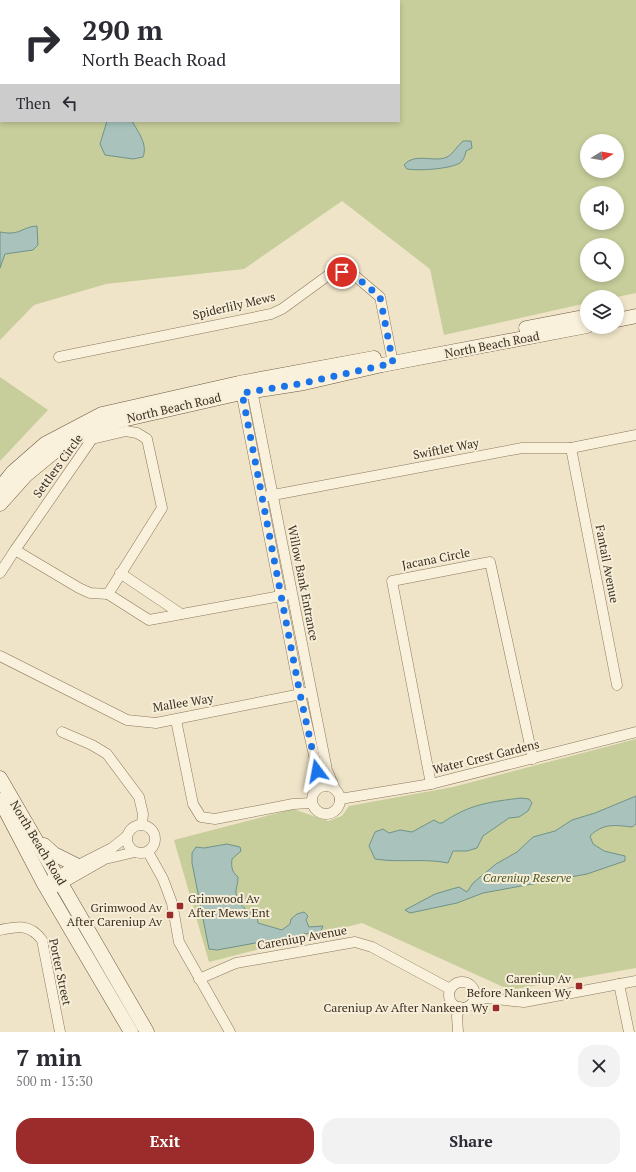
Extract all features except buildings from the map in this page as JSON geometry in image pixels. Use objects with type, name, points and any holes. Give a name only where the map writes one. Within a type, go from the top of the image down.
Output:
[{"type":"main road","points":[[624,310],[636,307]]},
{"type":"main road","points":[[624,319],[636,316]]},
{"type":"main road","name":"North Beach Road","points":[[392,359],[580,319]]},
{"type":"main road","name":"North Beach Road","points":[[0,488],[13,472],[45,444],[80,424],[102,414],[392,359],[580,327]]},
{"type":"main road","name":"North Beach Road","points":[[0,504],[16,484],[37,465],[60,447],[88,432],[136,415],[246,387]]},
{"type":"main road","name":"North Beach Road","points":[[0,778],[147,1032]]},
{"type":"main road","name":"North Beach Road","points":[[0,800],[46,887],[131,1032]]},
{"type":"main road","points":[[34,835],[54,854],[76,865]]},
{"type":"street","name":"Spiderlily Mews","points":[[59,356],[271,314],[282,309],[330,274],[342,272],[354,275],[380,297],[392,359]]},
{"type":"street","name":"Willow Bank Entrance","points":[[246,387],[273,495],[327,770],[335,789]]},
{"type":"street","name":"Willow Bank Entrance","points":[[246,387],[262,497],[300,694],[321,786]]},
{"type":"street","name":"Settlers Circle","points":[[15,550],[92,439],[126,431],[137,433],[147,439],[162,508],[108,594]]},
{"type":"street","name":"Swiftlet Way","points":[[262,497],[522,448],[571,448],[636,434]]},
{"type":"street","name":"Fantail Avenue","points":[[571,448],[617,685]]},
{"type":"street","points":[[0,573],[15,550],[79,588],[90,593],[108,594],[149,620],[292,594]]},
{"type":"street","name":"Jacana Circle","points":[[431,784],[392,581],[490,562],[533,759]]},
{"type":"street","points":[[120,573],[181,614]]},
{"type":"street","name":"Mallee Way","points":[[0,656],[127,720],[156,723],[176,720],[311,692]]},
{"type":"street","points":[[176,720],[193,804],[201,817],[215,819],[272,808],[312,803]]},
{"type":"street","points":[[62,732],[92,745],[107,754],[139,797],[143,814],[142,824]]},
{"type":"street","name":"Water Crest Gardens","points":[[340,800],[431,784],[636,732]]},
{"type":"street","points":[[321,786],[331,786],[335,789],[340,800],[340,804],[334,812],[325,814],[316,811],[312,803],[313,793],[321,786]]},
{"type":"street","points":[[46,887],[105,859],[135,852],[148,852],[154,845],[155,836],[151,828],[142,824],[134,826],[127,836],[112,848],[76,865],[60,880]]},
{"type":"street","points":[[127,836],[128,845],[135,852]]},
{"type":"street","points":[[148,852],[163,879],[172,903],[180,942],[199,979],[230,1032]]},
{"type":"street","name":"Porter Street","points":[[0,930],[19,926],[27,927],[37,933],[42,940],[60,1032]]},
{"type":"street","name":"Careniup Avenue","points":[[199,979],[236,963],[355,942],[372,947],[450,989]]},
{"type":"street","points":[[475,997],[524,1002],[636,981]]},
{"type":"street","points":[[466,982],[473,988],[475,997],[468,1006],[460,1008],[452,1003],[449,994],[450,989],[457,983],[466,982]]},
{"type":"street","points":[[619,984],[629,1032]]},
{"type":"street","points":[[458,1032],[457,1016],[460,1008]]},
{"type":"green space","points":[[400,0],[636,0],[636,293],[624,296],[624,290],[580,290],[580,305],[444,335],[430,269],[342,201],[244,269],[106,284],[34,305],[0,340],[0,122],[400,122]]},
{"type":"green space","points":[[0,377],[48,410],[0,461]]},
{"type":"green space","name":"Careniup Reserve","points":[[636,739],[636,968],[510,990],[362,923],[209,962],[174,840],[293,809],[328,821],[342,816],[349,806],[453,787]]},
{"type":"water","points":[[107,122],[133,122],[143,143],[143,157],[133,159],[105,155],[100,144]]},
{"type":"water","points":[[463,141],[471,141],[472,148],[466,151],[464,157],[458,164],[440,168],[418,170],[407,169],[404,165],[408,161],[419,158],[442,159],[447,157]]},
{"type":"water","points":[[37,226],[38,245],[33,250],[5,254],[0,268],[0,232],[12,233]]},
{"type":"water","points":[[636,796],[636,824],[632,827],[605,827],[590,836],[593,844],[604,851],[625,856],[625,861],[587,874],[483,893],[457,903],[410,913],[405,910],[435,894],[459,887],[467,892],[473,883],[496,864],[517,852],[533,837],[555,831],[572,820],[595,813]]},
{"type":"water","points":[[521,798],[529,799],[532,803],[528,811],[519,817],[509,818],[483,836],[477,848],[467,851],[453,851],[448,863],[375,859],[369,846],[375,832],[383,829],[389,833],[400,830],[412,832],[434,820],[442,823],[462,812],[480,805]]},
{"type":"water","points":[[227,844],[240,847],[241,851],[232,859],[233,871],[238,877],[236,895],[242,906],[257,916],[258,923],[282,930],[290,924],[291,919],[297,914],[304,912],[308,916],[306,920],[309,927],[323,926],[321,931],[217,950],[209,949],[192,863],[192,853],[196,847],[204,848]]},
{"type":"place","name":"Grimwood Av After Mews Ent","points":[[180,906]]},
{"type":"place","name":"Grimwood Av After Careniup Av","points":[[170,915]]},
{"type":"place","name":"Careniup Av Before Nankeen Wy","points":[[579,986]]},
{"type":"place","name":"Careniup Av After Nankeen Wy","points":[[496,1008]]},
{"type":"route","points":[[317,771],[300,694],[242,393],[304,383],[393,363],[380,297],[354,275],[342,272]]}]
